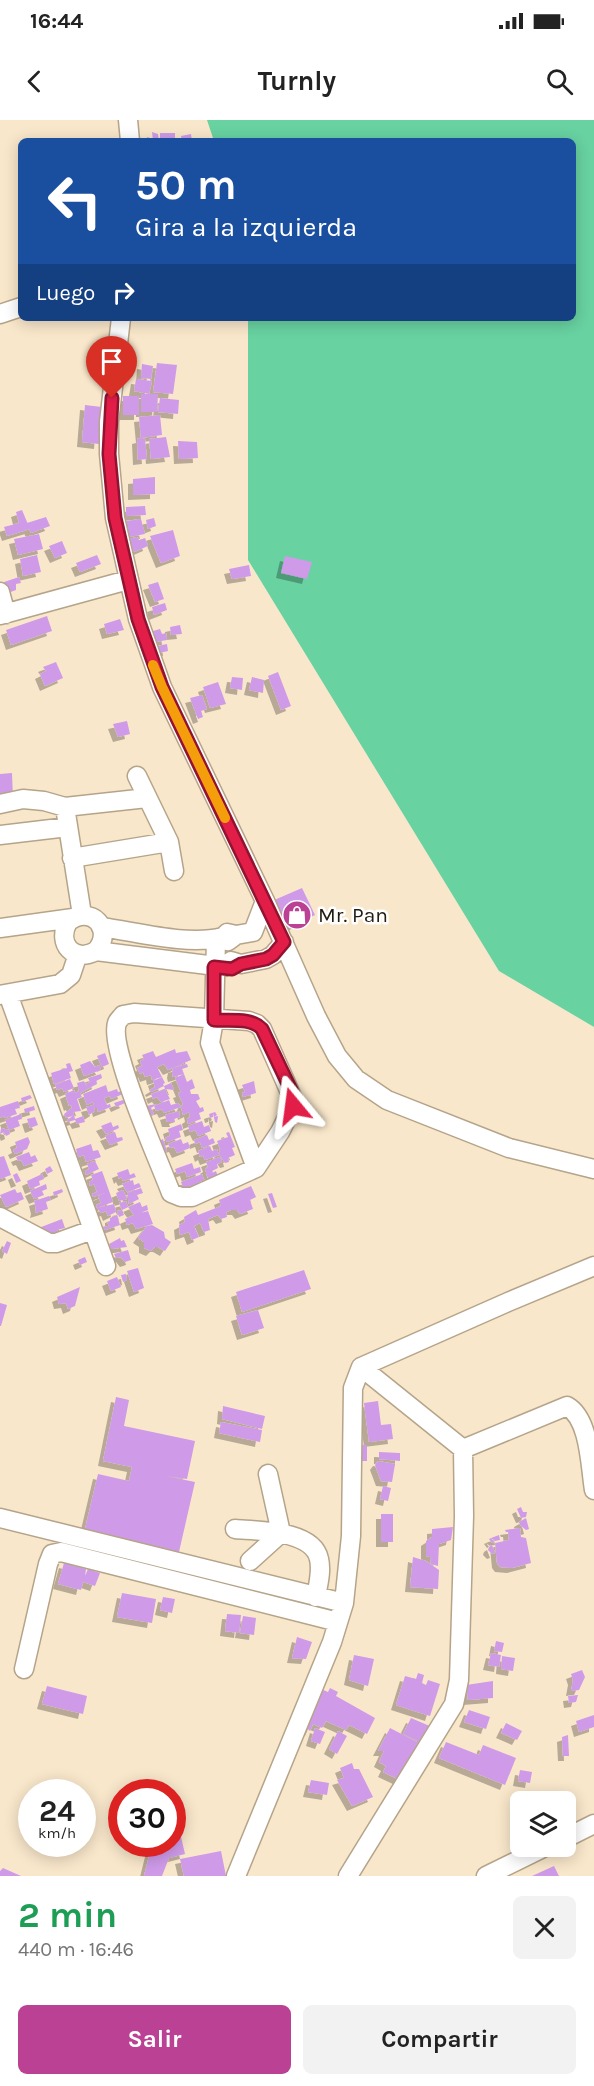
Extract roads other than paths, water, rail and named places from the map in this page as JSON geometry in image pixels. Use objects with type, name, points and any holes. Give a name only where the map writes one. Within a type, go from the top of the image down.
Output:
[{"type":"street","points":[[128,120],[130,138]]},
{"type":"street","points":[[0,314],[18,308]]},
{"type":"street","points":[[121,321],[109,422],[109,454],[115,518],[138,619],[162,687],[265,901],[326,1036],[343,1064],[356,1079],[387,1100],[509,1148],[594,1169]]},
{"type":"street","points":[[0,592],[3,614],[128,580]]},
{"type":"street","points":[[137,776],[169,842],[174,871]]},
{"type":"street","points":[[0,804],[23,799],[44,801],[65,807],[147,798]]},
{"type":"street","points":[[65,807],[78,917]]},
{"type":"street","points":[[0,835],[68,827]]},
{"type":"street","points":[[72,858],[169,842]]},
{"type":"street","points":[[235,935],[265,901]]},
{"type":"street","points":[[78,917],[68,922],[63,934],[67,947],[78,954],[84,955],[96,951],[240,964],[302,982]]},
{"type":"street","points":[[0,928],[92,917],[101,927],[103,940],[96,951]]},
{"type":"street","points":[[101,927],[182,939],[235,935],[282,938]]},
{"type":"street","points":[[235,935],[240,964],[214,1020],[210,1043],[256,1168]]},
{"type":"street","points":[[235,935],[240,964]]},
{"type":"street","points":[[240,964],[273,955],[282,938]]},
{"type":"street","points":[[78,954],[71,975],[66,981],[4,994],[106,1266]]},
{"type":"street","points":[[134,1013],[249,1021],[262,1029],[292,1092],[293,1106],[280,1132],[256,1168],[192,1197],[182,1197],[171,1193],[124,1075],[118,1047],[117,1023],[123,1015],[134,1013]]},
{"type":"street","points":[[0,1217],[49,1243],[56,1243],[92,1230]]},
{"type":"street","points":[[236,1876],[332,1642],[344,1603],[351,1536],[353,1388],[361,1367],[594,1266]]},
{"type":"street","points":[[361,1367],[463,1449]]},
{"type":"street","points":[[463,1449],[567,1406],[575,1411],[583,1423],[594,1490]]},
{"type":"street","points":[[348,1876],[454,1704],[459,1680],[464,1516],[463,1449]]},
{"type":"street","points":[[268,1474],[281,1533]]},
{"type":"street","points":[[0,1518],[344,1603]]},
{"type":"street","points":[[235,1529],[281,1533],[310,1545],[319,1556],[316,1597]]},
{"type":"street","points":[[250,1561],[281,1533]]},
{"type":"street","points":[[24,1669],[48,1564],[52,1554],[61,1552],[338,1622]]},
{"type":"street","points":[[576,1833],[594,1824]]},
{"type":"street","points":[[486,1876],[525,1857]]},
{"type":"place","name":"Mr. Pan","points":[[297,915]]}]
